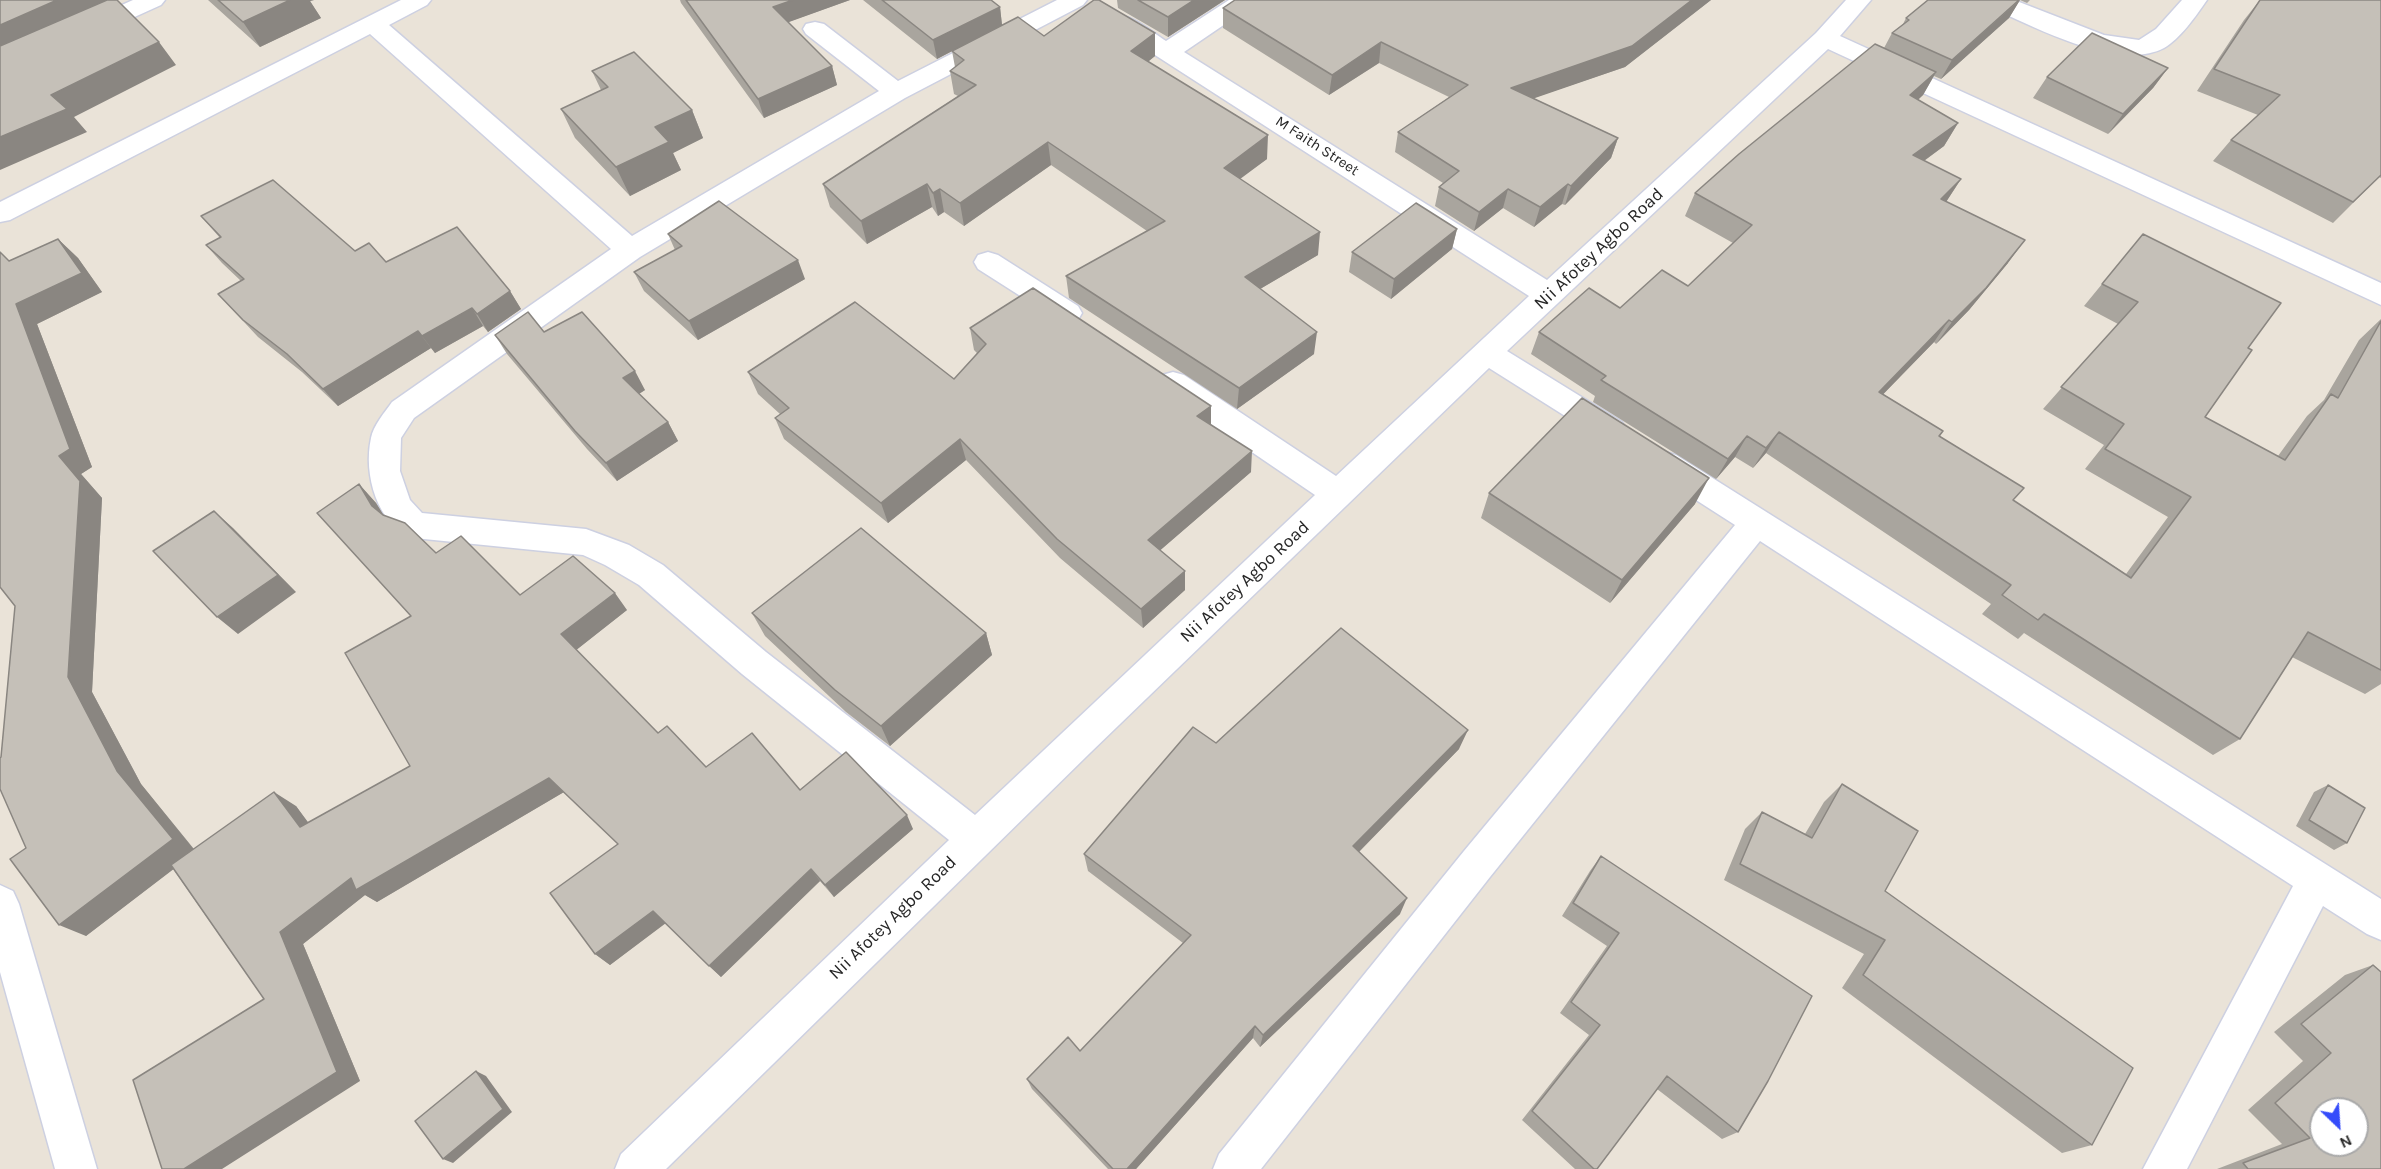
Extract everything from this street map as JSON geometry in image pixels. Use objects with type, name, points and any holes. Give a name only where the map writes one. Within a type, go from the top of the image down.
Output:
[{"type":"street","points":[[62,41],[153,0]]},
{"type":"street","points":[[0,213],[419,0]]},
{"type":"street","points":[[975,838],[754,663],[651,574],[617,555],[586,542],[414,525],[396,507],[384,471],[386,437],[403,410],[630,250],[896,92],[1075,0]]},
{"type":"street","name":"M Faith Street","points":[[1083,0],[1168,51],[1549,295]]},
{"type":"street","points":[[1168,51],[1245,0]]},
{"type":"street","name":"Nii Afotey Agbo Road","points":[[636,1169],[975,838],[1549,295],[1825,38],[1859,0]]},
{"type":"street","points":[[1993,0],[2102,44],[2134,49],[2154,44],[2195,0]]},
{"type":"street","points":[[373,24],[630,250]]},
{"type":"street","points":[[815,29],[896,92]]},
{"type":"street","points":[[1825,38],[2381,295]]},
{"type":"street","points":[[988,262],[1088,327]]},
{"type":"street","points":[[1488,353],[2381,921]]},
{"type":"street","points":[[1146,365],[1339,494]]},
{"type":"street","points":[[1234,1169],[1484,855],[1757,522]]},
{"type":"street","points":[[2164,1169],[2316,881]]},
{"type":"street","points":[[0,904],[76,1169]]},
{"type":"building","points":[[0,0],[57,0],[0,25]]},
{"type":"building","points":[[107,0],[117,0],[159,42],[51,95],[67,109],[0,137],[0,46]]},
{"type":"building","points":[[218,0],[290,0],[243,22]]},
{"type":"building","points":[[686,0],[793,0],[773,7],[832,66],[758,99]]},
{"type":"building","points":[[882,0],[991,0],[1000,7],[933,40]]},
{"type":"building","points":[[1094,0],[1099,0],[1155,33],[1131,51],[1268,135],[1224,168],[1320,232],[1245,277],[1317,332],[1239,388],[1066,276],[1165,221],[1048,142],[960,203],[940,189],[933,193],[927,184],[861,221],[823,184],[976,85],[950,71],[964,60],[952,51],[1018,17],[1044,36]]},
{"type":"building","points":[[1138,0],[1194,0],[1168,17]]},
{"type":"building","points":[[1235,0],[1692,0],[1632,46],[1511,88],[1618,138],[1571,186],[1568,184],[1540,207],[1508,189],[1479,212],[1439,187],[1459,171],[1398,132],[1468,85],[1381,42],[1332,75],[1223,8]]},
{"type":"building","points":[[1928,0],[2019,0],[1952,60],[1892,33],[1909,20],[1906,18]]},
{"type":"building","points":[[2260,0],[2381,0],[2381,175],[2353,202],[2231,140],[2280,95],[2214,69]]},
{"type":"building","points":[[2092,33],[2168,68],[2123,114],[2047,77]]},
{"type":"building","points":[[1875,44],[1936,72],[1910,95],[1958,123],[1913,155],[1961,179],[1941,199],[2025,240],[1986,288],[1952,322],[1949,320],[1879,392],[1943,431],[1939,436],[2024,488],[2013,500],[2131,578],[2191,497],[2105,449],[2124,424],[2061,387],[2138,302],[2102,284],[2143,234],[2281,303],[2248,348],[2252,350],[2205,417],[2285,460],[2331,394],[2338,398],[2381,321],[2381,670],[2308,632],[2240,739],[2044,614],[2038,620],[2002,595],[2011,585],[1779,432],[1766,448],[1747,436],[1728,459],[1601,380],[1606,376],[1539,332],[1589,288],[1620,308],[1662,270],[1688,286],[1752,225],[1695,193],[1739,154]]},
{"type":"building","points":[[634,52],[692,110],[655,127],[669,142],[616,167],[561,109],[608,87],[592,71]]},
{"type":"building","points":[[273,180],[355,251],[369,243],[386,262],[457,227],[510,291],[477,314],[472,308],[422,336],[418,331],[323,389],[287,354],[243,320],[218,294],[244,279],[206,245],[221,237],[201,216]]},
{"type":"building","points":[[719,201],[798,260],[689,321],[634,272],[682,246],[668,234]]},
{"type":"building","points":[[1416,203],[1457,229],[1394,279],[1352,252]]},
{"type":"building","points":[[58,239],[82,273],[16,304],[70,449],[59,456],[80,481],[68,677],[117,771],[173,839],[59,925],[10,859],[26,848],[0,789],[0,758],[15,606],[0,587],[0,252],[9,261]]},
{"type":"building","points":[[1033,288],[1211,406],[1197,416],[1252,451],[1148,540],[1185,571],[1141,609],[1057,539],[960,439],[881,503],[775,418],[789,408],[748,372],[855,302],[954,379],[986,344],[970,328]]},
{"type":"building","points":[[528,312],[544,332],[582,312],[635,371],[623,378],[668,422],[606,463],[575,431],[495,335]]},
{"type":"building","points":[[1582,398],[1709,478],[1622,580],[1489,493]]},
{"type":"building","points":[[359,484],[372,506],[383,515],[405,523],[436,553],[461,536],[520,595],[573,556],[615,593],[561,634],[658,733],[667,726],[706,767],[752,733],[800,790],[846,752],[907,815],[825,885],[811,869],[709,966],[653,911],[595,954],[550,893],[618,844],[549,778],[356,890],[351,878],[280,932],[337,1072],[184,1169],[162,1169],[133,1080],[264,999],[171,865],[274,792],[300,827],[410,766],[345,653],[411,616],[317,513]]},
{"type":"building","points":[[214,511],[278,575],[217,617],[153,551]]},
{"type":"building","points":[[861,528],[986,633],[881,726],[835,690],[752,613]]},
{"type":"building","points":[[1341,628],[1468,730],[1353,846],[1407,898],[1263,1035],[1255,1026],[1127,1169],[1113,1169],[1027,1079],[1068,1037],[1080,1051],[1191,935],[1084,854],[1193,727],[1216,743]]},
{"type":"building","points":[[1842,784],[1918,831],[1885,891],[2133,1068],[2092,1145],[1863,975],[1885,940],[1740,864],[1762,812],[1812,838]]},
{"type":"building","points":[[2328,785],[2365,808],[2347,843],[2309,820]]},
{"type":"building","points":[[1601,856],[1812,996],[1768,1081],[1738,1132],[1667,1076],[1597,1169],[1594,1169],[1532,1111],[1600,1025],[1571,1002],[1619,933],[1573,903]]},
{"type":"building","points":[[2373,965],[2381,972],[2381,1169],[2248,1169],[2243,1163],[2309,1138],[2309,1157],[2369,1157],[2369,1097],[2309,1097],[2309,1137],[2275,1103],[2331,1053],[2301,1024]]},
{"type":"building","points":[[476,1071],[503,1109],[443,1159],[415,1121]]}]
